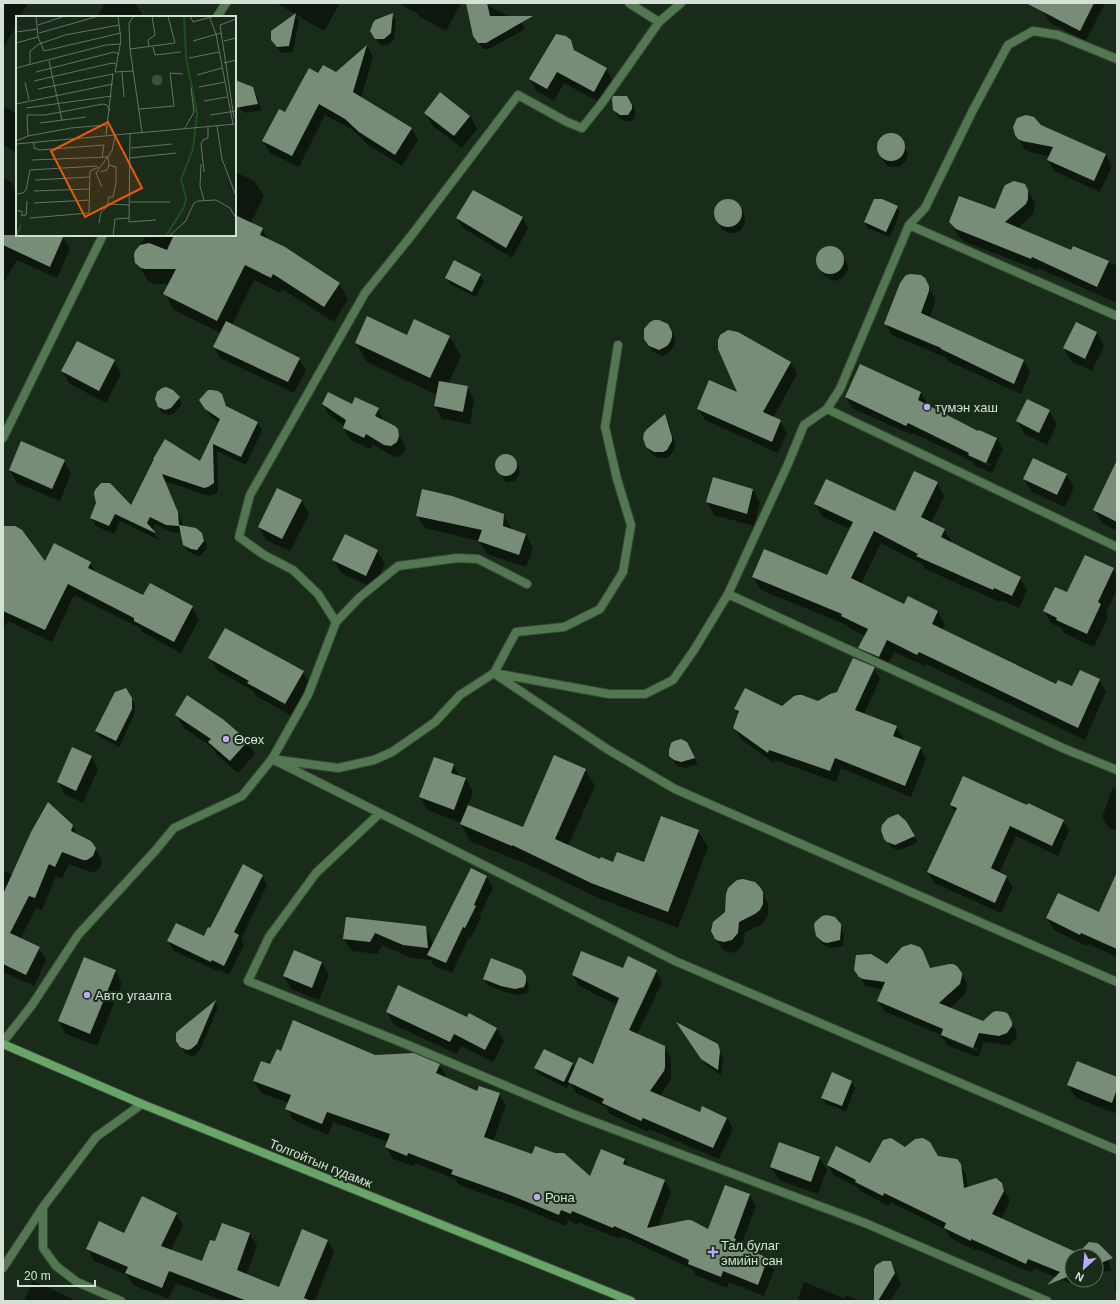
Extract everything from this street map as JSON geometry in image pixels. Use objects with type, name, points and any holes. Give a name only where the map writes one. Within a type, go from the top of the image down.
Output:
[{"type":"main road","name":"Толгойтын гудамж","points":[[3,1044],[142,1104],[631,1301]]},
{"type":"street","points":[[217,16],[226,3]]},
{"type":"street","points":[[629,3],[659,22]]},
{"type":"street","points":[[336,622],[318,594],[293,570],[264,555],[239,537],[250,495],[365,293],[411,236],[518,95],[567,122],[582,128],[602,103],[659,22],[680,3]]},
{"type":"street","points":[[494,673],[609,694],[645,694],[673,680],[694,650],[728,594],[788,464],[804,425],[827,409],[840,389],[909,225],[924,208],[973,110],[1008,45],[1034,31],[1058,35],[1117,60]]},
{"type":"street","points":[[909,225],[1117,316]]},
{"type":"street","points":[[3,438],[103,236]]},
{"type":"street","points":[[272,759],[338,768],[374,760],[392,752],[435,722],[460,695],[494,673],[516,632],[564,627],[600,609],[624,572],[631,525],[617,479],[605,428],[618,345]]},
{"type":"street","points":[[827,409],[1117,547]]},
{"type":"street","points":[[3,1044],[32,1005],[78,935],[155,851],[174,828],[242,796],[272,759],[308,695],[336,622],[360,597],[398,566],[458,558],[478,558],[527,584]]},
{"type":"street","points":[[728,594],[1065,749],[1117,770]]},
{"type":"street","points":[[494,673],[607,749],[674,789],[1117,982]]},
{"type":"street","points":[[272,759],[379,814],[675,961],[1117,1150]]},
{"type":"street","points":[[379,814],[316,873],[269,937],[248,981],[408,1045],[573,1114],[865,1223],[1047,1301]]},
{"type":"street","points":[[3,1268],[43,1207],[96,1137],[142,1104]]},
{"type":"street","points":[[43,1207],[43,1248],[56,1266],[78,1282],[122,1301]]},
{"type":"building","points":[[466,3],[487,3],[490,16],[533,16],[486,43],[478,43],[473,36]]},
{"type":"building","points":[[1026,3],[1094,3],[1080,31]]},
{"type":"building","points":[[296,13],[289,46],[277,47],[271,40],[271,31]]},
{"type":"building","points":[[393,13],[391,33],[384,39],[375,39],[370,31],[375,20]]},
{"type":"building","points":[[556,34],[566,36],[571,40],[574,50],[607,68],[594,92],[557,72],[547,89],[529,79]]},
{"type":"building","points":[[367,45],[353,92],[412,128],[395,155],[359,132],[345,119],[319,104],[292,156],[262,141],[279,109],[285,112],[309,68],[318,73],[323,65],[336,72]]},
{"type":"building","points":[[236,80],[253,87],[258,104],[236,108]]},
{"type":"building","points":[[440,92],[470,116],[454,136],[424,113]]},
{"type":"building","points":[[613,96],[627,96],[632,105],[632,109],[628,115],[620,115],[613,110]]},
{"type":"building","points":[[1026,115],[1034,117],[1041,125],[1106,154],[1094,181],[1047,160],[1053,147],[1018,139],[1015,135],[1013,127],[1017,118]]},
{"type":"building","points":[[891,133],[901,137],[905,147],[901,157],[891,161],[881,157],[877,147],[881,137]]},
{"type":"building","points":[[1014,181],[1025,184],[1028,190],[1028,199],[1026,204],[1005,222],[1071,250],[1073,246],[1109,261],[1097,287],[1032,257],[1031,259],[956,229],[949,222],[959,196],[995,209],[1005,185]]},
{"type":"building","points":[[473,190],[523,217],[506,248],[456,218]]},
{"type":"building","points":[[728,199],[738,203],[742,213],[738,223],[728,227],[718,223],[714,213],[718,203]]},
{"type":"building","points":[[874,199],[882,199],[898,206],[886,232],[864,222]]},
{"type":"building","points":[[236,215],[263,228],[260,235],[285,247],[340,283],[324,307],[273,274],[271,278],[245,265],[217,321],[163,294],[176,269],[145,269],[141,268],[135,263],[135,251],[140,245],[149,243],[167,250],[174,236],[236,236]]},
{"type":"building","points":[[3,235],[64,236],[50,267],[3,245]]},
{"type":"building","points":[[830,246],[840,250],[844,260],[840,270],[830,274],[820,270],[816,260],[820,250]]},
{"type":"building","points":[[454,260],[481,274],[472,292],[445,278]]},
{"type":"building","points":[[906,275],[921,275],[925,278],[929,286],[929,291],[921,313],[1024,360],[1014,384],[941,348],[884,324],[900,283]]},
{"type":"building","points":[[367,316],[407,335],[414,319],[450,336],[430,378],[355,343]]},
{"type":"building","points":[[654,320],[659,320],[668,324],[672,332],[670,342],[667,346],[659,350],[649,346],[644,339],[644,329]]},
{"type":"building","points":[[226,321],[300,358],[288,382],[213,347]]},
{"type":"building","points":[[1076,322],[1097,332],[1085,359],[1063,348]]},
{"type":"building","points":[[728,330],[738,332],[791,362],[763,412],[781,420],[772,442],[697,409],[709,380],[737,392],[718,349],[718,340],[720,335]]},
{"type":"building","points":[[77,341],[115,360],[99,391],[61,371]]},
{"type":"building","points":[[860,364],[921,392],[918,400],[978,431],[979,430],[997,438],[986,463],[908,423],[906,426],[845,397]]},
{"type":"building","points":[[439,381],[468,386],[463,412],[434,406]]},
{"type":"building","points":[[166,387],[173,390],[180,397],[171,408],[165,410],[158,407],[155,399],[157,392]]},
{"type":"building","points":[[208,390],[218,391],[222,394],[226,406],[258,422],[241,457],[213,444],[214,483],[208,487],[204,488],[162,474],[178,512],[179,526],[166,525],[150,517],[147,523],[155,533],[115,514],[109,526],[90,518],[96,503],[94,494],[95,490],[101,483],[110,483],[131,505],[153,459],[165,439],[200,461],[220,419],[205,409],[199,400]]},
{"type":"building","points":[[328,392],[352,404],[355,397],[379,408],[375,416],[398,429],[399,436],[397,442],[391,446],[384,445],[366,434],[364,438],[343,428],[346,420],[322,404]]},
{"type":"building","points":[[1027,399],[1050,410],[1039,433],[1016,421]]},
{"type":"building","points":[[665,414],[672,441],[667,450],[663,452],[654,452],[646,447],[643,438],[644,433]]},
{"type":"building","points":[[21,441],[65,460],[52,489],[9,470]]},
{"type":"building","points":[[506,454],[514,457],[517,465],[514,473],[506,476],[498,473],[495,465],[498,457]]},
{"type":"building","points":[[1033,458],[1067,474],[1057,495],[1023,479]]},
{"type":"building","points":[[1117,460],[1117,522],[1093,510]]},
{"type":"building","points":[[914,471],[938,482],[921,517],[945,529],[941,537],[1021,577],[1012,596],[994,588],[993,590],[916,556],[918,554],[874,531],[851,578],[904,604],[908,596],[938,611],[932,624],[1056,684],[1058,680],[1072,686],[1080,670],[1100,679],[1078,728],[919,652],[917,655],[887,640],[879,657],[858,648],[868,629],[841,616],[842,614],[752,577],[764,549],[827,575],[853,522],[814,504],[826,479],[895,511]]},
{"type":"building","points":[[713,477],[753,489],[747,514],[706,502]]},
{"type":"building","points":[[277,488],[302,500],[282,539],[258,527]]},
{"type":"building","points":[[422,489],[452,496],[504,514],[503,526],[526,534],[519,555],[478,541],[482,530],[416,516]]},
{"type":"building","points":[[179,525],[196,528],[202,533],[204,541],[197,550],[183,545]]},
{"type":"building","points":[[3,526],[15,526],[22,530],[45,561],[54,543],[91,562],[88,568],[143,595],[150,583],[193,606],[174,642],[134,621],[134,618],[68,584],[45,630],[3,611]]},
{"type":"building","points":[[345,534],[378,550],[366,576],[332,560]]},
{"type":"building","points":[[1085,555],[1114,568],[1098,602],[1101,604],[1087,634],[1056,620],[1057,618],[1043,611],[1055,587],[1067,592]]},
{"type":"building","points":[[225,628],[304,671],[285,704],[247,683],[249,681],[208,658]]},
{"type":"building","points":[[853,658],[875,667],[855,710],[897,726],[893,736],[921,747],[905,786],[835,758],[830,771],[769,750],[768,753],[733,728],[739,711],[734,709],[745,688],[782,706],[794,696],[798,695],[818,701],[837,692]]},
{"type":"building","points":[[126,688],[132,698],[132,709],[116,741],[95,731],[115,692]]},
{"type":"building","points":[[187,695],[224,720],[248,741],[230,761],[208,742],[211,739],[175,715]]},
{"type":"building","points":[[681,739],[687,742],[695,758],[681,762],[674,760],[669,756],[671,743]]},
{"type":"building","points":[[72,747],[92,756],[76,791],[57,782]]},
{"type":"building","points":[[554,755],[586,769],[555,839],[600,859],[601,857],[613,862],[617,852],[644,862],[661,816],[699,830],[668,912],[591,883],[512,845],[460,824],[468,805],[523,827]]},
{"type":"building","points":[[434,757],[454,764],[451,773],[466,778],[454,810],[419,797]]},
{"type":"building","points":[[963,776],[1027,805],[1028,803],[1064,820],[1052,846],[1010,826],[991,868],[1007,876],[995,903],[927,872],[957,808],[950,805]]},
{"type":"building","points":[[48,802],[73,825],[71,831],[91,841],[96,848],[93,856],[87,860],[83,860],[62,852],[55,867],[49,864],[35,898],[29,896],[10,933],[40,947],[26,975],[3,964],[3,894],[31,832]]},
{"type":"building","points":[[898,814],[906,821],[915,836],[895,845],[884,839],[881,830],[882,825],[888,818]]},
{"type":"building","points":[[243,864],[263,875],[234,932],[239,935],[224,966],[212,960],[211,962],[167,941],[176,923],[204,936],[208,927],[210,928]]},
{"type":"building","points":[[471,868],[487,876],[474,905],[476,906],[465,928],[463,927],[446,963],[427,955]]},
{"type":"building","points":[[1117,872],[1117,949],[1081,933],[1080,935],[1046,918],[1058,893],[1099,912]]},
{"type":"building","points":[[743,879],[755,882],[760,887],[763,892],[763,904],[760,910],[755,914],[739,922],[738,933],[732,940],[724,942],[719,941],[715,939],[711,931],[713,922],[725,912],[726,894],[728,888],[737,880]]},
{"type":"building","points":[[827,915],[835,917],[841,924],[840,940],[827,943],[823,942],[816,936],[814,926],[815,922],[822,916]]},
{"type":"building","points":[[346,917],[426,926],[428,948],[403,945],[375,933],[370,942],[343,939]]},
{"type":"building","points":[[911,944],[920,947],[930,968],[953,964],[957,966],[962,973],[960,984],[939,1003],[983,1021],[993,1012],[1005,1012],[1008,1014],[1012,1022],[1012,1026],[1007,1033],[999,1036],[979,1033],[973,1048],[941,1035],[943,1029],[877,1001],[885,982],[863,979],[859,977],[854,970],[856,955],[871,954],[887,964],[902,947]]},
{"type":"building","points":[[294,950],[322,962],[312,988],[283,976]]},
{"type":"building","points":[[581,951],[623,968],[628,956],[657,970],[629,1030],[665,1046],[664,1071],[650,1091],[700,1112],[702,1106],[727,1118],[713,1148],[643,1118],[641,1121],[602,1103],[604,1099],[568,1082],[579,1057],[593,1064],[619,998],[572,975]]},
{"type":"building","name":"Авто угаалга","points":[[84,957],[116,970],[90,1034],[58,1021]]},
{"type":"building","points":[[491,958],[522,970],[526,976],[524,987],[515,989],[501,986],[483,979]]},
{"type":"building","points":[[398,985],[467,1017],[469,1013],[497,1028],[485,1050],[454,1034],[450,1042],[386,1012]]},
{"type":"building","points":[[216,1000],[197,1044],[191,1049],[187,1050],[180,1047],[176,1041],[176,1033]]},
{"type":"building","points":[[293,1020],[375,1055],[414,1053],[440,1064],[436,1073],[477,1091],[479,1086],[500,1093],[484,1137],[532,1154],[535,1146],[555,1153],[564,1153],[590,1176],[601,1149],[625,1159],[623,1164],[665,1180],[647,1228],[691,1220],[708,1229],[725,1185],[750,1194],[734,1238],[736,1239],[734,1244],[768,1258],[758,1285],[723,1271],[721,1277],[688,1264],[689,1260],[614,1226],[613,1228],[572,1211],[571,1214],[561,1210],[559,1215],[510,1195],[451,1174],[453,1170],[408,1153],[407,1156],[385,1147],[390,1134],[327,1112],[322,1124],[285,1109],[291,1095],[253,1081],[261,1061],[270,1064],[277,1049],[281,1051]]},
{"type":"building","points":[[676,1022],[718,1044],[720,1051],[718,1070],[701,1059]]},
{"type":"building","points":[[544,1049],[573,1063],[564,1082],[534,1068]]},
{"type":"building","points":[[1077,1061],[1117,1077],[1117,1089],[1112,1103],[1067,1085]]},
{"type":"building","points":[[832,1072],[852,1081],[842,1106],[821,1098]]},
{"type":"building","points":[[891,1138],[905,1147],[915,1139],[923,1138],[930,1142],[938,1156],[957,1159],[961,1164],[964,1188],[996,1178],[1002,1183],[1004,1191],[992,1214],[1067,1248],[1064,1248],[1064,1278],[1047,1285],[1060,1272],[1028,1259],[1026,1264],[971,1239],[971,1241],[944,1228],[946,1223],[884,1193],[883,1196],[855,1182],[856,1180],[827,1165],[836,1146],[870,1163],[883,1140]]},
{"type":"building","points":[[779,1142],[820,1157],[811,1182],[770,1167]]},
{"type":"building","points":[[142,1196],[177,1213],[161,1246],[202,1261],[210,1240],[215,1241],[222,1223],[250,1233],[237,1270],[279,1287],[302,1229],[328,1240],[304,1298],[311,1301],[247,1301],[169,1271],[162,1288],[125,1273],[128,1267],[86,1249],[99,1221],[124,1233]]},
{"type":"building","points":[[1089,1242],[1100,1245],[1103,1248],[1083,1248]]},
{"type":"building","points":[[1104,1249],[1113,1258],[1104,1262]]},
{"type":"building","points":[[883,1261],[891,1261],[895,1273],[878,1301],[874,1301],[874,1269],[876,1265]]},
{"type":"place","name":"түмэн хаш","points":[[927,407]]},
{"type":"place","name":"Өсөх","points":[[226,739]]},
{"type":"place","name":"Авто угаалга","points":[[87,995]]},
{"type":"place","name":"Рона","points":[[537,1197]]},
{"type":"place","name":"Тал булаг эмийн сан","points":[[713,1252]]}]
